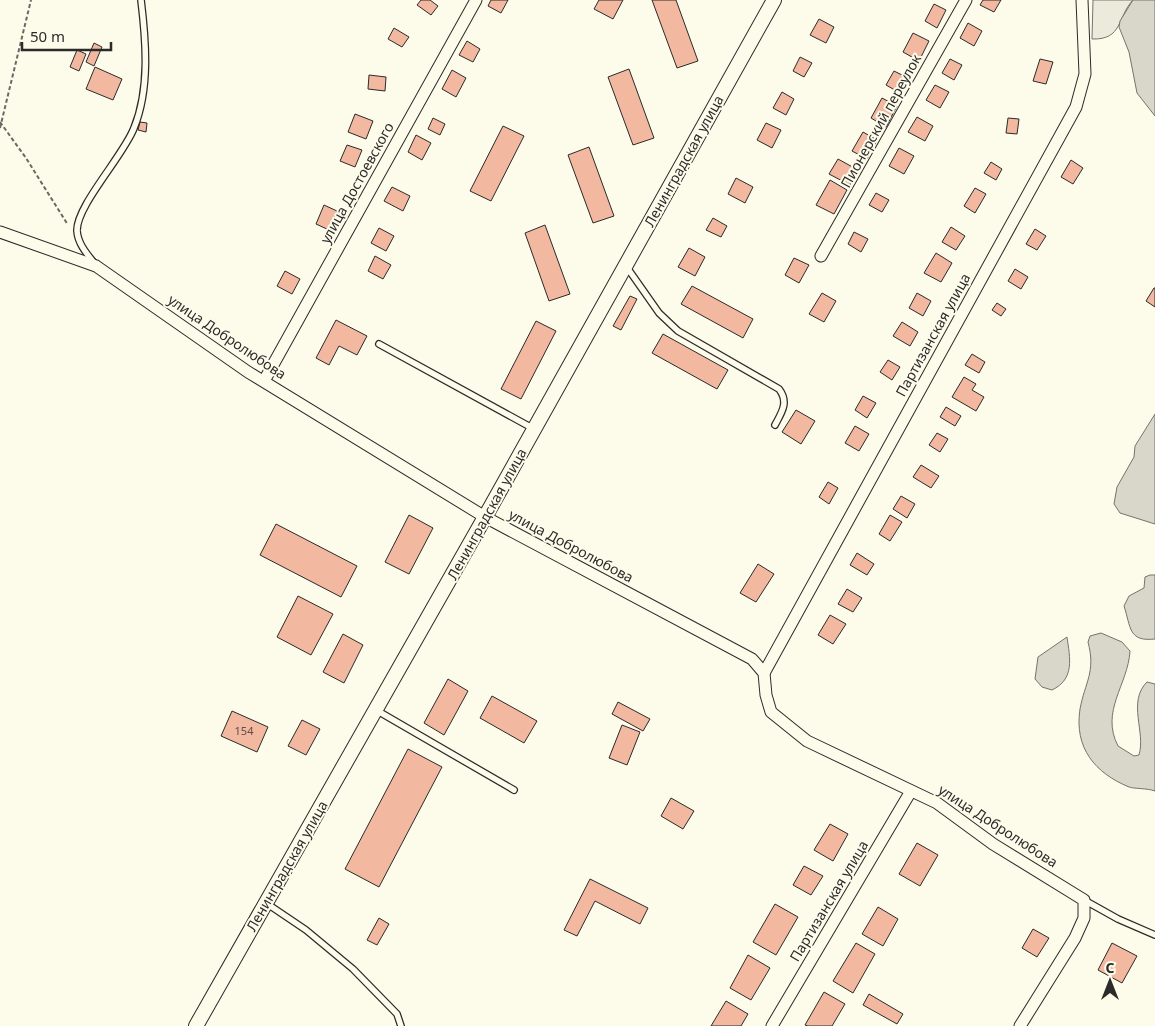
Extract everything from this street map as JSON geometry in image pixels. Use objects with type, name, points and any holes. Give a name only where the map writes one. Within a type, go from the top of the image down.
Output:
[{"type":"street","name":"улица Достоевского","points":[[264,382],[476,0]]},
{"type":"street","name":"Ленинградская улица","points":[[196,1026],[485,517],[774,0]]},
{"type":"street","name":"Пионерский переулок","points":[[822,256],[966,0]]},
{"type":"street","name":"Партизанская улица","points":[[764,673],[1076,107],[1085,74],[1082,0]]},
{"type":"street","name":"улица Добролюбова","points":[[0,232],[96,266],[264,382],[485,517],[752,659],[764,673],[766,694],[772,712],[806,741],[937,802],[993,844],[1034,867],[1084,900]]},
{"type":"street","name":"Партизанская улица","points":[[772,1026],[911,791]]},
{"type":"street","points":[[1020,1026],[1075,938],[1084,918],[1084,900]]},
{"type":"lane","points":[[96,266],[79,241],[77,229],[79,219],[103,179],[123,151],[134,128],[140,108],[146,65],[141,0]]},
{"type":"lane","points":[[626,266],[659,313],[678,331],[779,389],[784,396],[784,406],[775,425]]},
{"type":"lane","points":[[379,344],[534,429]]},
{"type":"lane","points":[[376,710],[514,790]]},
{"type":"lane","points":[[1084,900],[1155,935]]},
{"type":"lane","points":[[266,903],[306,930],[353,969],[398,1014],[401,1026]]},
{"type":"path","points":[[0,128],[31,0]]},
{"type":"path","points":[[0,122],[26,158],[79,241]]},
{"type":"shaded area","points":[[1093,0],[1133,0],[1114,32],[1109,36],[1092,39]]},
{"type":"shaded area","points":[[1133,0],[1155,0],[1155,116],[1137,93],[1129,52],[1119,27],[1120,21]]},
{"type":"shaded area","points":[[1155,414],[1155,524],[1120,513],[1114,504],[1117,487],[1134,457],[1135,446]]},
{"type":"shaded area","points":[[1155,575],[1155,639],[1140,638],[1132,632],[1124,606],[1129,596],[1144,588],[1145,577]]},
{"type":"shaded area","points":[[1101,633],[1122,642],[1130,651],[1125,675],[1116,698],[1112,721],[1113,733],[1118,746],[1134,756],[1139,755],[1141,746],[1138,699],[1141,690],[1147,682],[1155,684],[1155,791],[1129,787],[1106,774],[1090,757],[1080,736],[1080,709],[1089,677],[1091,661],[1088,642],[1090,636]]},
{"type":"shaded area","points":[[1067,637],[1070,660],[1068,674],[1052,690],[1042,687],[1035,679],[1038,657]]},
{"type":"building","points":[[421,0],[430,0],[438,6],[431,15],[417,5]]},
{"type":"building","points":[[491,0],[508,0],[501,13],[488,6]]},
{"type":"building","points":[[599,0],[623,0],[613,19],[594,9]]},
{"type":"building","points":[[652,0],[676,0],[698,61],[677,68]]},
{"type":"building","points":[[983,0],[1001,0],[994,12],[980,5]]},
{"type":"building","points":[[934,4],[946,10],[937,28],[925,21]]},
{"type":"building","points":[[819,19],[834,27],[826,43],[810,35]]},
{"type":"building","points":[[968,23],[982,31],[974,46],[960,38]]},
{"type":"building","points":[[394,28],[409,37],[402,47],[388,39]]},
{"type":"building","points":[[913,33],[929,41],[919,61],[903,52]]},
{"type":"building","points":[[467,41],[480,49],[473,62],[459,55]]},
{"type":"building","points":[[94,43],[102,47],[94,66],[86,62]]},
{"type":"building","points":[[77,50],[86,54],[79,71],[70,67]]},
{"type":"building","points":[[800,57],[812,63],[804,77],[793,71]]},
{"type":"building","points":[[950,59],[962,65],[954,80],[942,73]]},
{"type":"building","points":[[1040,59],[1053,62],[1046,84],[1033,81]]},
{"type":"building","points":[[95,67],[122,79],[113,100],[86,89]]},
{"type":"building","points":[[629,69],[654,138],[633,145],[608,77]]},
{"type":"building","points":[[452,70],[466,78],[456,97],[442,89]]},
{"type":"building","points":[[894,71],[908,78],[900,93],[886,85]]},
{"type":"building","points":[[369,75],[386,77],[385,91],[368,89]]},
{"type":"building","points":[[935,85],[949,92],[940,108],[926,100]]},
{"type":"building","points":[[782,92],[794,99],[786,115],[773,108]]},
{"type":"building","points":[[882,98],[897,106],[886,127],[871,118]]},
{"type":"building","points":[[355,114],[373,121],[366,139],[348,132]]},
{"type":"building","points":[[917,117],[933,126],[925,141],[908,132]]},
{"type":"building","points":[[433,118],[445,124],[440,135],[428,129]]},
{"type":"building","points":[[1008,118],[1019,119],[1017,134],[1006,133]]},
{"type":"building","points":[[140,122],[147,123],[146,132],[138,130]]},
{"type":"building","points":[[766,123],[781,130],[772,148],[757,140]]},
{"type":"building","points":[[503,126],[524,136],[491,201],[470,191]]},
{"type":"building","points":[[863,132],[877,140],[867,159],[852,151]]},
{"type":"building","points":[[416,135],[431,143],[422,160],[408,152]]},
{"type":"building","points":[[347,145],[362,150],[355,167],[340,161]]},
{"type":"building","points":[[589,147],[614,216],[593,223],[568,155]]},
{"type":"building","points":[[899,148],[914,156],[904,174],[889,166]]},
{"type":"building","points":[[838,159],[858,170],[850,185],[829,174]]},
{"type":"building","points":[[1071,160],[1083,168],[1073,184],[1061,177]]},
{"type":"building","points":[[991,162],[1002,169],[996,180],[984,173]]},
{"type":"building","points":[[736,178],[753,187],[745,203],[728,194]]},
{"type":"building","points":[[830,180],[847,190],[834,214],[816,205]]},
{"type":"building","points":[[392,187],[410,196],[403,211],[384,201]]},
{"type":"building","points":[[975,188],[986,194],[975,213],[964,206]]},
{"type":"building","points":[[876,193],[889,200],[882,212],[869,205]]},
{"type":"building","points":[[324,205],[337,211],[329,230],[316,224]]},
{"type":"building","points":[[713,218],[727,226],[721,237],[706,230]]},
{"type":"building","points":[[545,225],[570,294],[549,301],[525,233]]},
{"type":"building","points":[[951,227],[965,236],[956,250],[942,242]]},
{"type":"building","points":[[379,228],[394,236],[386,251],[371,243]]},
{"type":"building","points":[[1035,229],[1046,236],[1037,250],[1026,244]]},
{"type":"building","points":[[854,232],[868,239],[861,252],[848,244]]},
{"type":"building","points":[[689,248],[705,257],[695,276],[678,267]]},
{"type":"building","points":[[936,253],[952,263],[941,282],[924,273]]},
{"type":"building","points":[[375,256],[391,265],[383,279],[368,271]]},
{"type":"building","points":[[794,258],[809,265],[799,283],[785,275]]},
{"type":"building","points":[[1015,269],[1028,277],[1021,289],[1008,281]]},
{"type":"building","points":[[285,271],[300,279],[292,294],[277,286]]},
{"type":"building","points":[[692,286],[753,319],[743,338],[681,304]]},
{"type":"building","points":[[1155,288],[1155,307],[1146,301]]},
{"type":"building","points":[[822,293],[836,301],[824,322],[809,314]]},
{"type":"building","points":[[917,293],[931,301],[923,316],[909,308]]},
{"type":"building","points":[[630,296],[637,299],[621,330],[613,326]]},
{"type":"building","points":[[997,303],[1006,309],[1001,316],[992,310]]},
{"type":"building","points":[[336,320],[367,336],[357,355],[339,346],[329,365],[316,358]]},
{"type":"building","points":[[536,321],[556,331],[521,399],[501,389]]},
{"type":"building","points":[[902,322],[918,332],[910,346],[893,336]]},
{"type":"building","points":[[663,334],[728,370],[717,389],[652,353]]},
{"type":"building","points":[[972,354],[985,362],[979,373],[965,365]]},
{"type":"building","points":[[888,360],[900,367],[892,380],[880,372]]},
{"type":"building","points":[[964,377],[976,384],[972,390],[984,397],[976,411],[952,397]]},
{"type":"building","points":[[863,396],[876,403],[867,418],[855,410]]},
{"type":"building","points":[[946,407],[961,416],[955,426],[940,417]]},
{"type":"building","points":[[796,410],[815,421],[801,444],[782,432]]},
{"type":"building","points":[[855,426],[869,434],[859,451],[845,443]]},
{"type":"building","points":[[937,433],[948,439],[940,452],[929,445]]},
{"type":"building","points":[[921,465],[939,476],[931,488],[913,477]]},
{"type":"building","points":[[828,482],[838,488],[829,504],[819,497]]},
{"type":"building","points":[[901,496],[915,504],[907,518],[893,509]]},
{"type":"building","points":[[409,515],[433,528],[409,574],[385,562]]},
{"type":"building","points":[[890,515],[902,522],[890,541],[879,534]]},
{"type":"building","points":[[276,524],[357,566],[341,597],[260,555]]},
{"type":"building","points":[[857,553],[874,564],[867,575],[850,565]]},
{"type":"building","points":[[758,564],[774,574],[756,602],[740,593]]},
{"type":"building","points":[[847,589],[862,598],[853,612],[838,604]]},
{"type":"building","points":[[298,596],[333,614],[311,655],[277,637]]},
{"type":"building","points":[[830,615],[846,624],[833,644],[818,635]]},
{"type":"building","points":[[343,634],[363,645],[344,683],[323,672]]},
{"type":"building","points":[[448,679],[468,691],[444,735],[424,723]]},
{"type":"building","points":[[492,696],[537,721],[524,743],[480,718]]},
{"type":"building","points":[[618,702],[650,719],[643,731],[612,714]]},
{"type":"building","points":[[232,711],[268,727],[257,752],[221,736]]},
{"type":"building","points":[[302,720],[320,729],[306,755],[288,746]]},
{"type":"building","points":[[622,725],[640,732],[627,765],[609,758]]},
{"type":"building","points":[[408,749],[442,767],[379,887],[345,869]]},
{"type":"building","points":[[671,798],[694,811],[683,829],[661,816]]},
{"type":"building","points":[[830,824],[848,834],[833,861],[814,850]]},
{"type":"building","points":[[917,843],[938,855],[920,886],[899,874]]},
{"type":"building","points":[[804,866],[823,876],[811,895],[793,885]]},
{"type":"building","points":[[590,879],[648,908],[640,924],[595,901],[577,936],[564,930]]},
{"type":"building","points":[[775,904],[798,917],[776,955],[753,942]]},
{"type":"building","points":[[878,907],[898,919],[883,946],[862,934]]},
{"type":"building","points":[[379,918],[389,924],[377,945],[367,940]]},
{"type":"building","points":[[1033,929],[1049,938],[1037,957],[1022,948]]},
{"type":"building","points":[[856,943],[875,954],[853,993],[833,981]]},
{"type":"building","points":[[1112,943],[1137,956],[1122,983],[1098,970]]},
{"type":"building","points":[[748,955],[770,968],[751,1000],[730,988]]},
{"type":"building","points":[[824,992],[845,1004],[832,1026],[805,1025]]},
{"type":"building","points":[[869,994],[903,1014],[897,1024],[863,1005]]},
{"type":"building","points":[[726,1001],[748,1014],[741,1026],[711,1026]]}]
